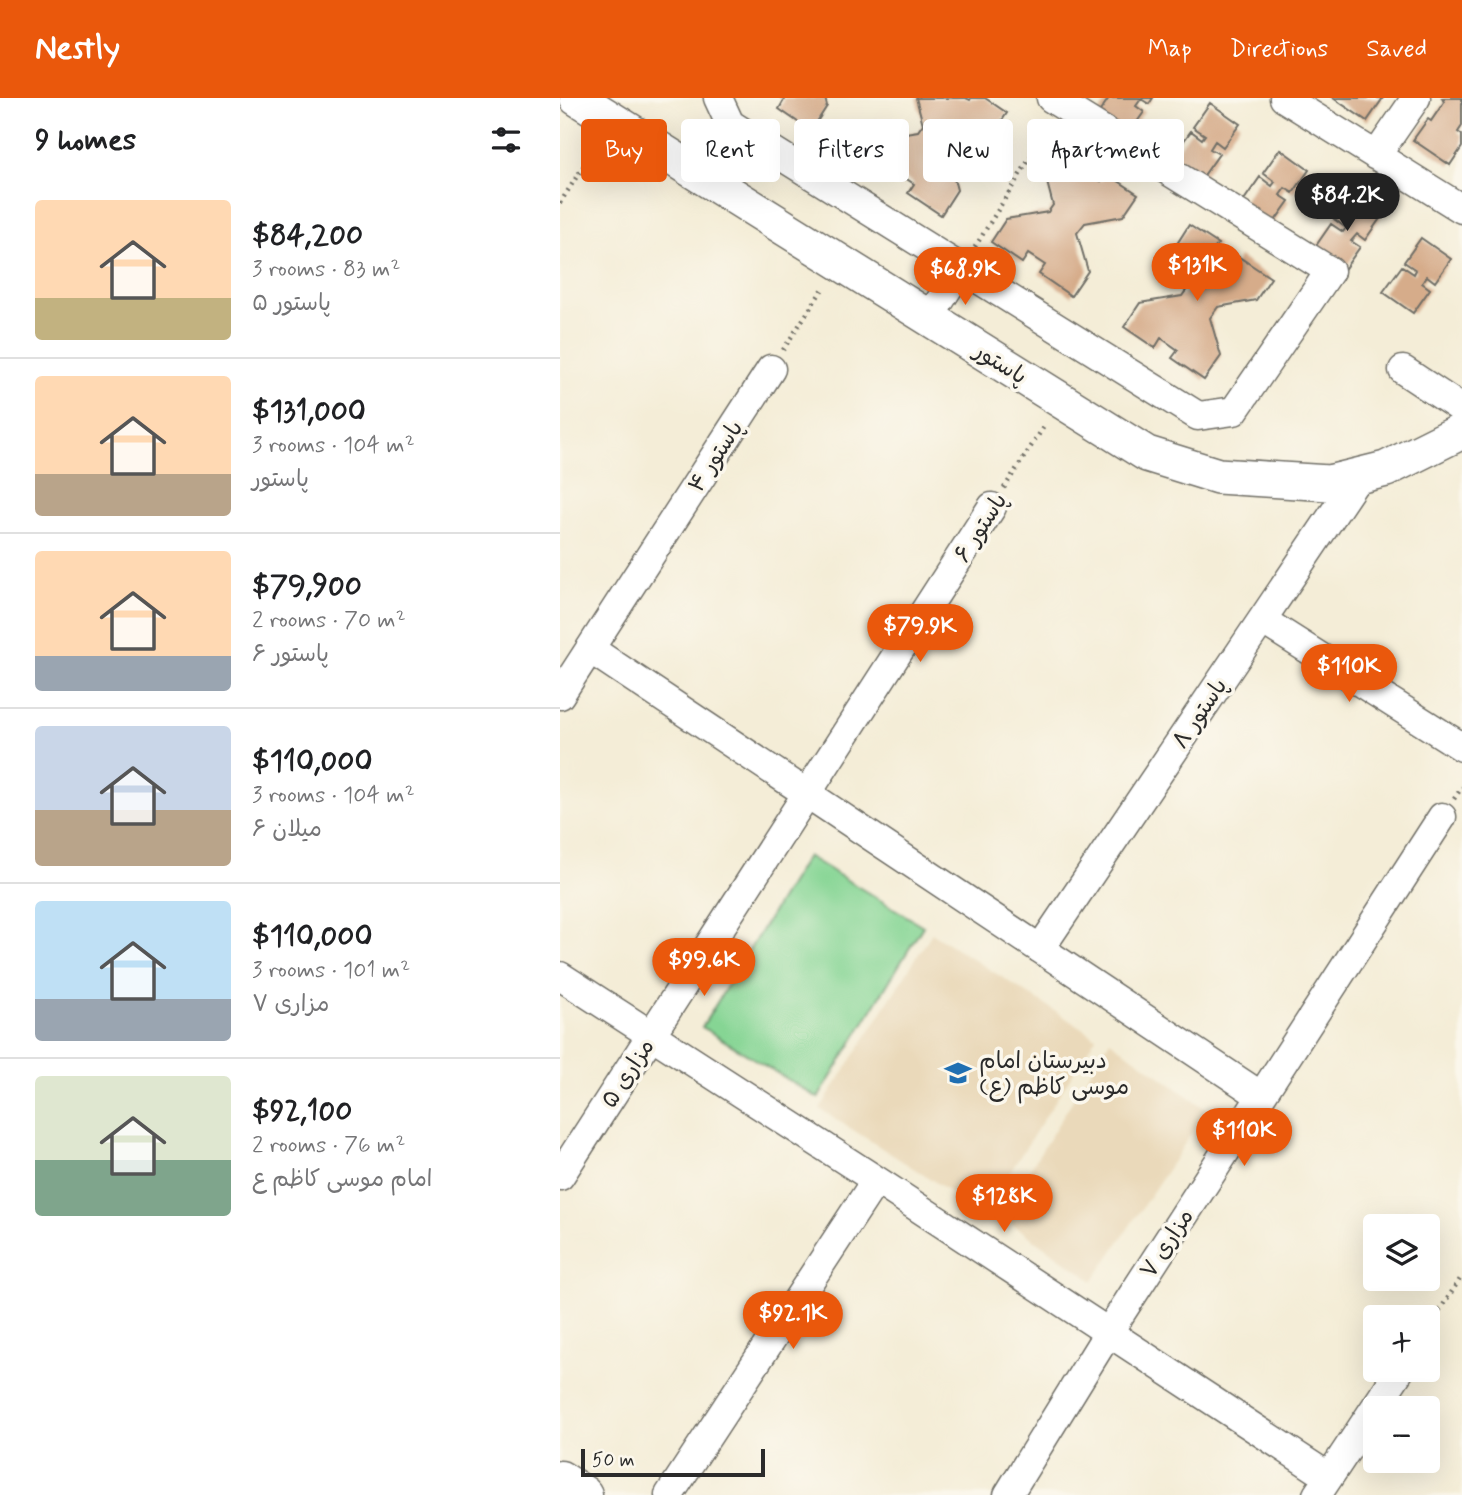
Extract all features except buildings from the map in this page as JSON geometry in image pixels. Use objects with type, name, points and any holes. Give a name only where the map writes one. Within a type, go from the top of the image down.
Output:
[{"type":"main road","points":[[560,1480],[583,1495]]},
{"type":"street","name":"پاستور","points":[[577,98],[610,119]]},
{"type":"street","points":[[719,98],[730,124],[1198,416],[1234,411],[1330,271],[1057,102]]},
{"type":"street","points":[[1284,98],[1461,206]]},
{"type":"street","points":[[1376,156],[1416,98]]},
{"type":"street","name":"پاستور","points":[[667,155],[1147,454],[1218,476],[1329,482],[1386,470],[1462,430]]},
{"type":"street","points":[[929,318],[961,268]]},
{"type":"street","name":"پاستور ۴","points":[[560,695],[771,369]]},
{"type":"street","points":[[1404,370],[1462,409]]},
{"type":"street","name":"پاستور ۸","points":[[1040,950],[1359,476]]},
{"type":"street","name":"پاستور ۶","points":[[807,794],[992,507]]},
{"type":"street","points":[[1262,620],[1462,747]]},
{"type":"street","points":[[590,649],[1261,1096]]},
{"type":"street","name":"مزاری ۵","points":[[560,1176],[807,794]]},
{"type":"street","name":"مزاری ۷","points":[[1009,1495],[1108,1333],[1442,817]]},
{"type":"street","points":[[560,976],[1108,1333],[1323,1486],[1392,1382]]},
{"type":"street","points":[[669,1495],[876,1180]]},
{"type":"path","points":[[961,268],[1057,102]]},
{"type":"path","points":[[560,203],[581,171]]},
{"type":"path","points":[[771,369],[840,263]]},
{"type":"path","name":"پاستور ۶","points":[[992,507],[1061,400]]},
{"type":"path","points":[[1440,1310],[1462,1276]]},
{"type":"shaded area","name":"دبیرستان امام موسی کاظم (ع)","points":[[932,933],[1096,1037],[984,1213],[820,1109]]},
{"type":"shaded area","points":[[1110,1040],[1207,1110],[1093,1281],[1001,1216]]},
{"type":"green space","points":[[807,856],[923,926],[818,1098],[702,1027]]},
{"type":"place","name":"دبیرستان امام موسی کاظم (ع)","points":[[958,1073]]}]
